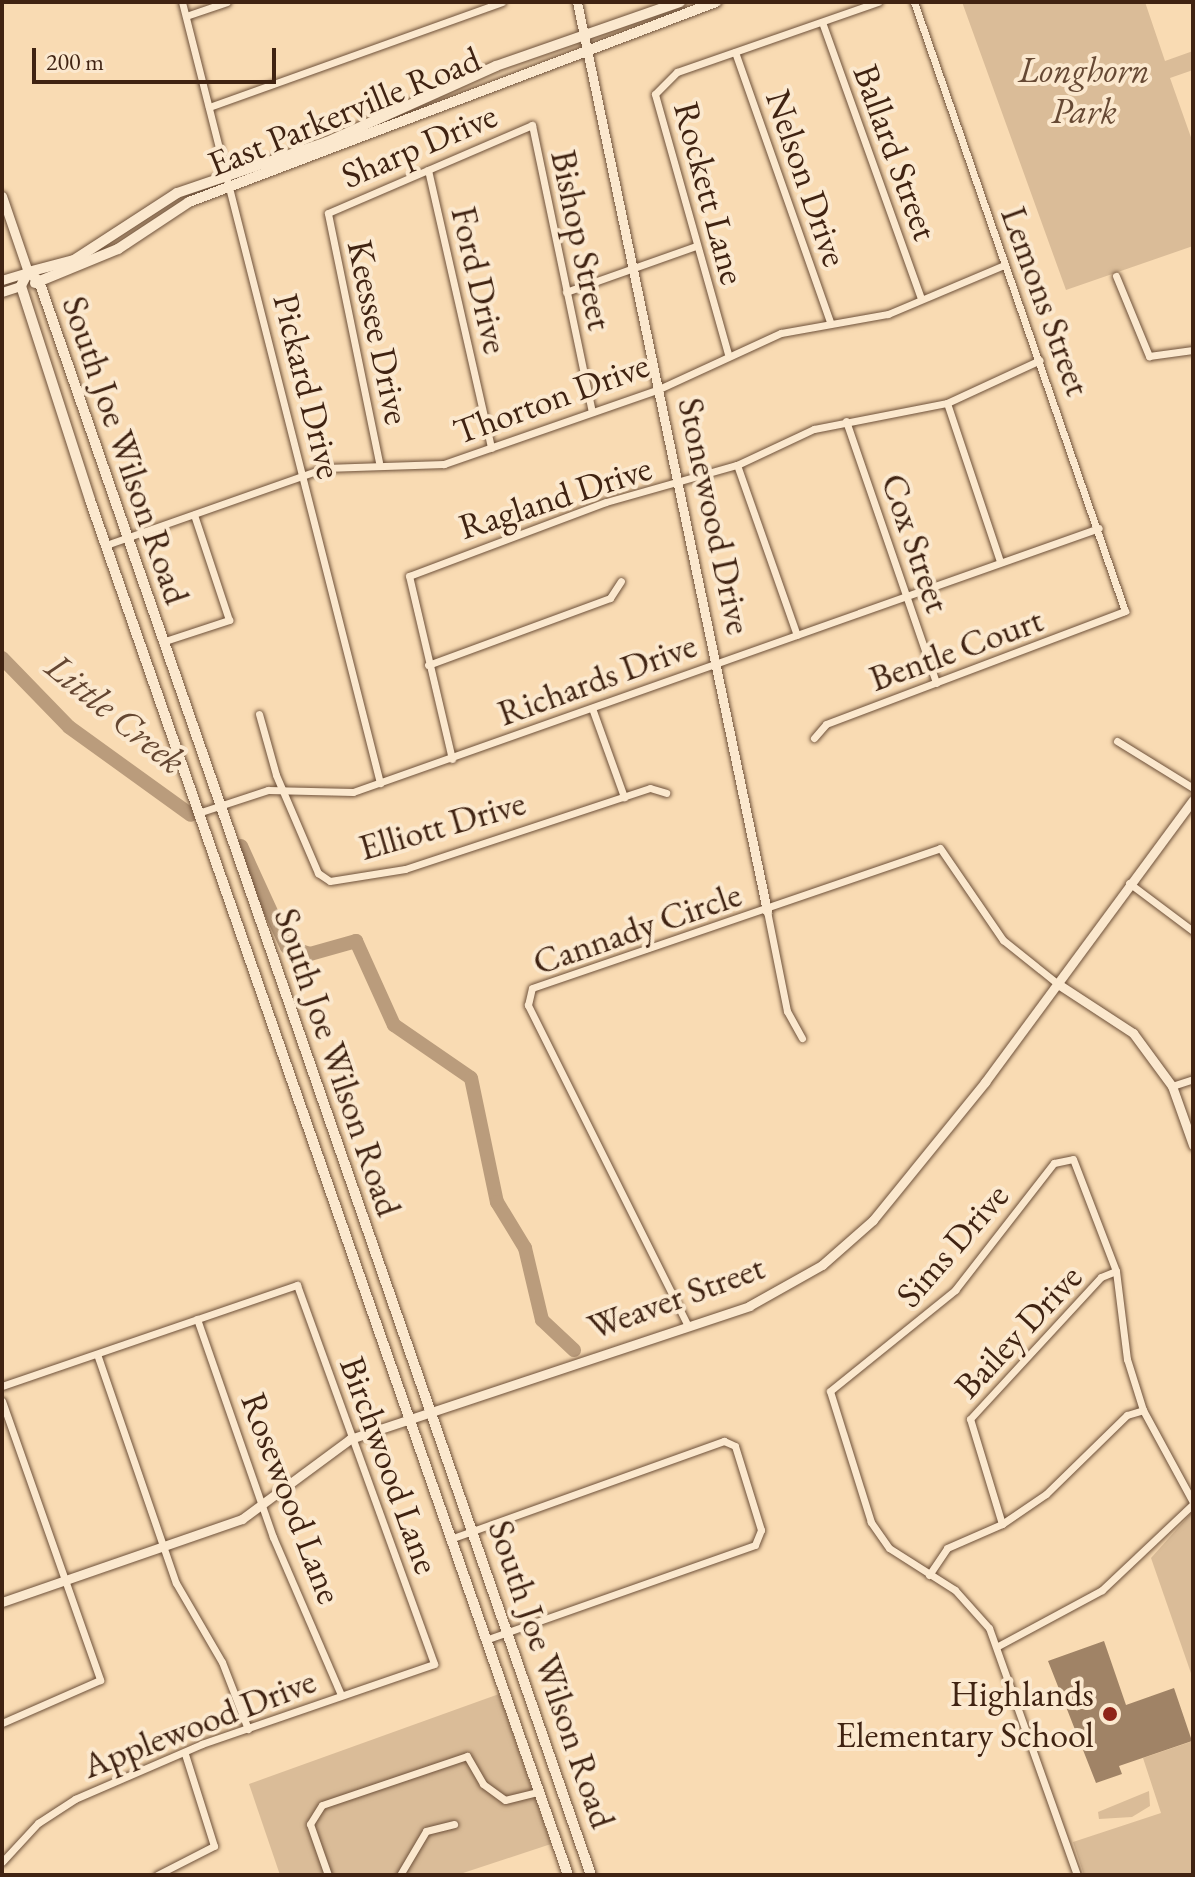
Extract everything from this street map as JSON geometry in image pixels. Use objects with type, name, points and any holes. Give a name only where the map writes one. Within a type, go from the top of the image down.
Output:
[{"type":"main road","name":"East Parkerville Road","points":[[21,286],[118,249],[184,204],[231,188],[680,2]]},
{"type":"main road","name":"East Parkerville Road","points":[[28,272],[74,260],[146,210],[227,176],[585,42],[716,2]]},
{"type":"main road","name":"South Joe Wilson Road","points":[[568,1875],[106,545],[21,286],[28,272],[39,281],[218,806],[591,1875]]},
{"type":"street","name":"Pickard Drive","points":[[182,2],[380,783]]},
{"type":"street","points":[[186,16],[227,2]]},
{"type":"street","points":[[209,107],[502,2]]},
{"type":"street","name":"Stonewood Drive","points":[[577,2],[787,1011],[802,1038]]},
{"type":"street","name":"Rockett Lane","points":[[728,354],[655,94],[677,72],[878,2]]},
{"type":"street","name":"Lemons Street","points":[[914,2],[1124,600],[1122,618]]},
{"type":"street","name":"Ballard Street","points":[[822,22],[921,299]]},
{"type":"street","name":"Nelson Drive","points":[[735,52],[830,322]]},
{"type":"street","name":"Sharp Drive","points":[[328,213],[532,125]]},
{"type":"street","name":"Bishop Street","points":[[532,125],[592,412]]},
{"type":"street","name":"Ford Drive","points":[[428,170],[491,448]]},
{"type":"street","name":"South Joe Wilson Road","points":[[2,196],[28,272]]},
{"type":"street","name":"Keessee Drive","points":[[328,213],[379,462]]},
{"type":"street","points":[[566,292],[696,246]]},
{"type":"street","name":"Thorton Drive","points":[[106,545],[304,476],[379,462],[444,464],[659,389],[728,354],[830,322],[888,314],[1004,265]]},
{"type":"street","name":"East Parkerville Road","points":[[2,280],[28,272]]},
{"type":"street","points":[[1116,276],[1149,356],[1193,350]]},
{"type":"street","name":"East Parkerville Road","points":[[2,292],[21,286]]},
{"type":"street","name":"Ragland Drive","points":[[428,665],[406,582],[450,558],[606,502],[679,485],[737,465],[846,421],[947,403],[1040,360]]},
{"type":"street","points":[[947,403],[1000,561]]},
{"type":"street","name":"Cox Street","points":[[846,421],[936,683]]},
{"type":"street","points":[[737,465],[797,635]]},
{"type":"street","points":[[162,642],[229,620],[194,515]]},
{"type":"street","name":"Richards Drive","points":[[198,813],[283,791],[328,795],[380,783],[1099,528]]},
{"type":"street","points":[[452,759],[428,665],[610,598],[621,581]]},
{"type":"street","name":"Bentle Court","points":[[814,738],[826,724],[1122,618]]},
{"type":"street","points":[[592,708],[624,797]]},
{"type":"street","name":"Elliott Drive","points":[[259,714],[283,791],[318,873],[330,881],[405,869],[650,788],[666,793]]},
{"type":"street","points":[[1117,741],[1193,788]]},
{"type":"street","name":"Weaver Street","points":[[2,1602],[263,1509],[328,1449],[350,1439],[432,1415],[688,1326],[781,1290],[844,1248],[1058,984],[1129,883],[1193,800]]},
{"type":"street","name":"Cannady Circle","points":[[688,1326],[526,995],[639,948],[767,911],[894,859],[940,848],[1003,940],[1058,984]]},
{"type":"street","points":[[1129,883],[1193,931]]},
{"type":"street","points":[[1058,984],[1133,1033],[1172,1086],[1193,1145]]},
{"type":"street","points":[[1172,1086],[1193,1079]]},
{"type":"street","name":"Sims Drive","points":[[1077,1875],[998,1646],[973,1606],[889,1548],[871,1522],[829,1399],[831,1388],[955,1290],[1062,1159],[1080,1166],[1116,1271],[1127,1359],[1143,1410],[1193,1503]]},
{"type":"street","name":"Bailey Drive","points":[[1002,1524],[970,1419],[1101,1277],[1116,1271]]},
{"type":"street","name":"Birchwood Lane","points":[[197,1319],[297,1285],[350,1439],[434,1664]]},
{"type":"street","points":[[2,1386],[197,1319]]},
{"type":"street","name":"Rosewood Lane","points":[[197,1319],[263,1509],[341,1695]]},
{"type":"street","points":[[97,1354],[161,1547],[248,1729]]},
{"type":"street","points":[[2,1401],[100,1680],[2,1723]]},
{"type":"street","points":[[929,1575],[947,1548],[1002,1524],[1046,1494],[1127,1415],[1143,1410]]},
{"type":"street","points":[[453,1538],[724,1441],[735,1446],[761,1530],[755,1545],[488,1639]]},
{"type":"street","points":[[998,1646],[1102,1590],[1193,1503]]},
{"type":"street","name":"Applewood Drive","points":[[2,1862],[38,1823],[75,1799],[248,1729],[434,1664]]},
{"type":"street","points":[[157,1875],[214,1846],[185,1754]]},
{"type":"street","points":[[328,1875],[310,1824],[322,1805],[467,1756],[483,1784],[505,1800],[540,1791]]},
{"type":"street","points":[[400,1875],[426,1831],[454,1824]]},
{"type":"green space","name":"Longhorn Park","points":[[962,2],[1145,2],[1165,61],[1193,51],[1193,70],[1170,78],[1193,143],[1193,246],[1066,290]]},
{"type":"green space","points":[[1193,1511],[1193,1679],[1151,1558]]},
{"type":"green space","points":[[499,1694],[551,1844],[457,1875],[280,1875],[249,1784]]},
{"type":"green space","points":[[1193,1741],[1193,1875],[1084,1875],[1073,1842],[1161,1813],[1143,1758]]},
{"type":"green space","points":[[1149,1791],[1150,1806],[1132,1817],[1099,1819],[1098,1812]]},
{"type":"building","name":"Highlands Elementary School","points":[[1104,1641],[1126,1705],[1174,1688],[1192,1741],[1119,1766],[1122,1774],[1096,1783],[1048,1661]]},
{"type":"waterway","name":"Little Creek","points":[[2,658],[69,727],[191,815]]},
{"type":"waterway","name":"Little Creek","points":[[241,846],[287,947],[310,954],[356,941],[394,1025],[471,1078],[497,1202],[525,1248],[542,1320],[574,1350]]},
{"type":"place","name":"Highlands Elementary School","points":[[1110,1714]]}]
